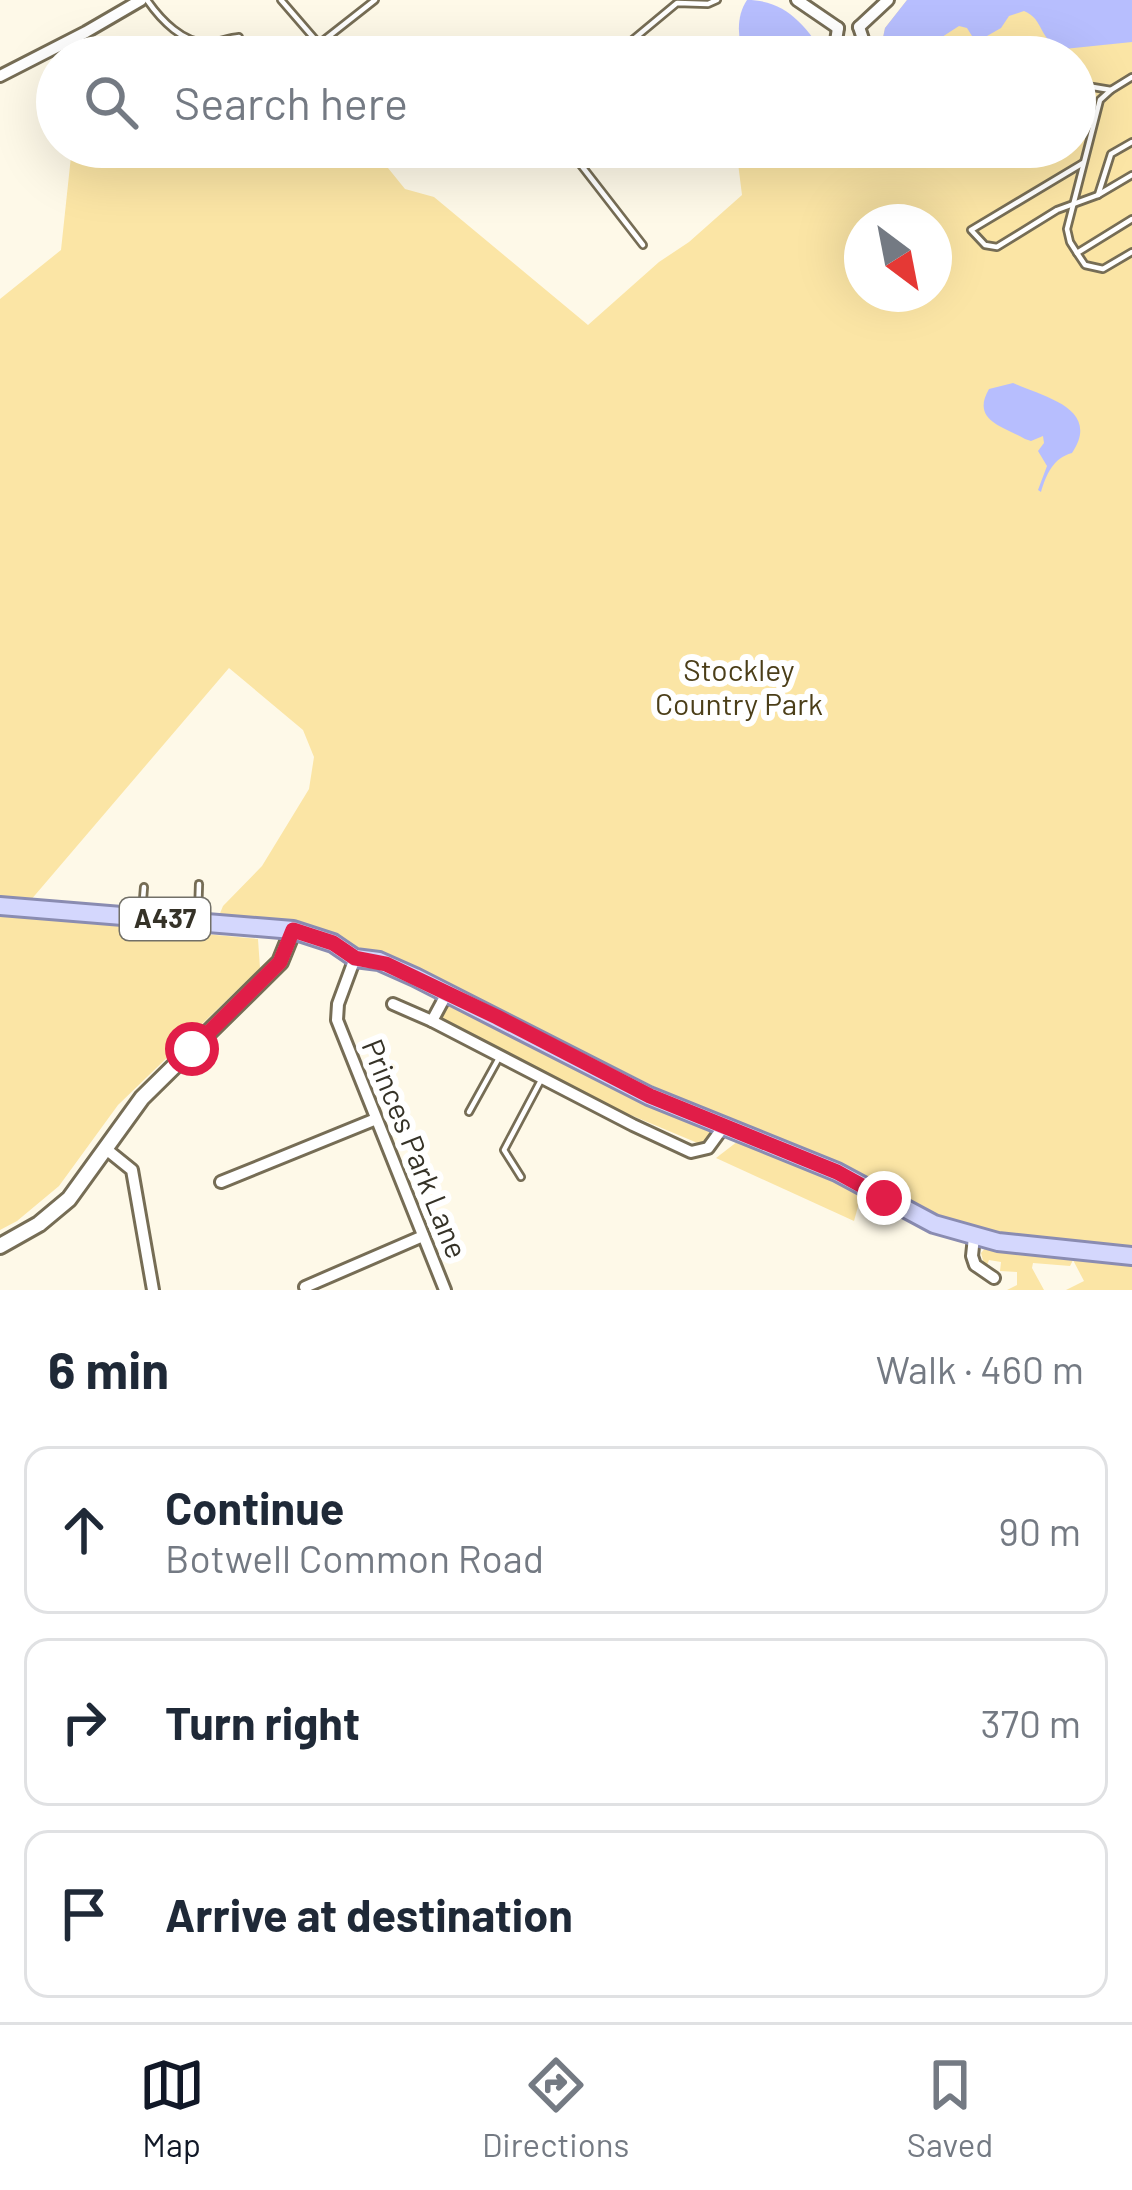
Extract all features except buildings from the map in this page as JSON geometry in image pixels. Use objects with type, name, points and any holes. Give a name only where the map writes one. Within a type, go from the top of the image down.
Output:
[{"type":"main road","name":"A437","points":[[0,906],[293,930],[333,943],[355,958],[386,964],[628,1086],[837,1172],[922,1219],[974,1237],[1030,1247],[1132,1256]]},
{"type":"street","points":[[78,36],[144,0]]},
{"type":"street","points":[[797,0],[838,28]]},
{"type":"street","points":[[859,27],[888,0]]},
{"type":"street","points":[[838,28],[851,23],[862,36]]},
{"type":"street","points":[[836,36],[838,28]]},
{"type":"street","points":[[0,76],[36,58]]},
{"type":"street","points":[[0,1246],[62,1206],[142,1098],[280,962],[293,930]]},
{"type":"street","name":"Princes Park Lane","points":[[355,958],[336,1015],[445,1290]]},
{"type":"street","points":[[432,1021],[447,993]]},
{"type":"street","points":[[393,1004],[691,1152],[707,1148],[724,1126]]},
{"type":"street","points":[[221,1182],[376,1119]]},
{"type":"street","points":[[106,1149],[132,1170],[153,1290]]},
{"type":"street","points":[[304,1287],[423,1236]]},
{"type":"street","points":[[974,1237],[975,1265],[994,1278]]},
{"type":"lane","points":[[144,0],[186,36]]},
{"type":"lane","points":[[281,0],[312,36]]},
{"type":"lane","points":[[329,36],[375,0]]},
{"type":"lane","points":[[637,36],[677,3],[717,0]]},
{"type":"lane","points":[[1096,115],[1100,100],[1132,77]]},
{"type":"lane","points":[[1096,88],[1111,90]]},
{"type":"lane","points":[[1098,195],[1111,154],[1132,142]]},
{"type":"lane","points":[[583,168],[643,245]]},
{"type":"lane","points":[[1076,168],[971,230],[985,244],[997,247],[1057,210],[1098,195],[1132,175]]},
{"type":"lane","points":[[1082,168],[1067,229],[1070,242],[1085,265],[1103,269],[1132,252]]},
{"type":"lane","points":[[1077,253],[1132,219]]},
{"type":"lane","points":[[198,922],[199,884]]},
{"type":"lane","points":[[142,918],[143,887]]},
{"type":"lane","points":[[469,1112],[500,1057]]},
{"type":"lane","points":[[521,1177],[504,1150],[542,1078]]},
{"type":"green space","name":"Stockley Country Park","points":[[907,0],[1132,0],[1132,1256],[974,1237],[729,1124],[405,962],[293,930],[216,923],[223,906],[262,866],[309,789],[314,757],[303,730],[229,668],[30,901],[0,901],[0,299],[61,250],[70,168],[388,168],[405,189],[434,197],[588,325],[742,195],[739,168],[1096,168],[1096,36],[883,36]]},
{"type":"green space","points":[[0,915],[258,939],[260,968],[118,1105],[59,1186],[0,1230]]},
{"type":"green space","points":[[447,993],[713,1129],[700,1144],[542,1078],[432,1021]]},
{"type":"green space","points":[[742,1138],[856,1190],[859,1203],[854,1221],[716,1158]]},
{"type":"green space","points":[[987,1246],[1132,1263],[1132,1290],[1066,1290],[1084,1281],[1073,1260],[1070,1266],[1033,1263],[1044,1290],[1007,1290],[1017,1285],[1017,1272],[1000,1271],[1001,1262],[984,1264],[981,1253]]},
{"type":"water","points":[[747,0],[761,1],[784,10],[812,36],[740,36]]},
{"type":"water","points":[[907,0],[1132,0],[1132,42],[1096,46],[1096,36],[1047,36],[1024,11],[1009,16],[987,36],[972,36],[959,26],[944,36],[883,36]]},
{"type":"water","points":[[1013,383],[1065,406],[1080,425],[1072,453],[1055,463],[1041,492],[1047,466],[1038,451],[1043,436],[1025,439],[992,421],[984,408],[989,389]]},
{"type":"route","points":[[192,1049],[280,962],[293,930],[333,943],[355,958],[386,964],[628,1086],[837,1172],[884,1198]]}]
